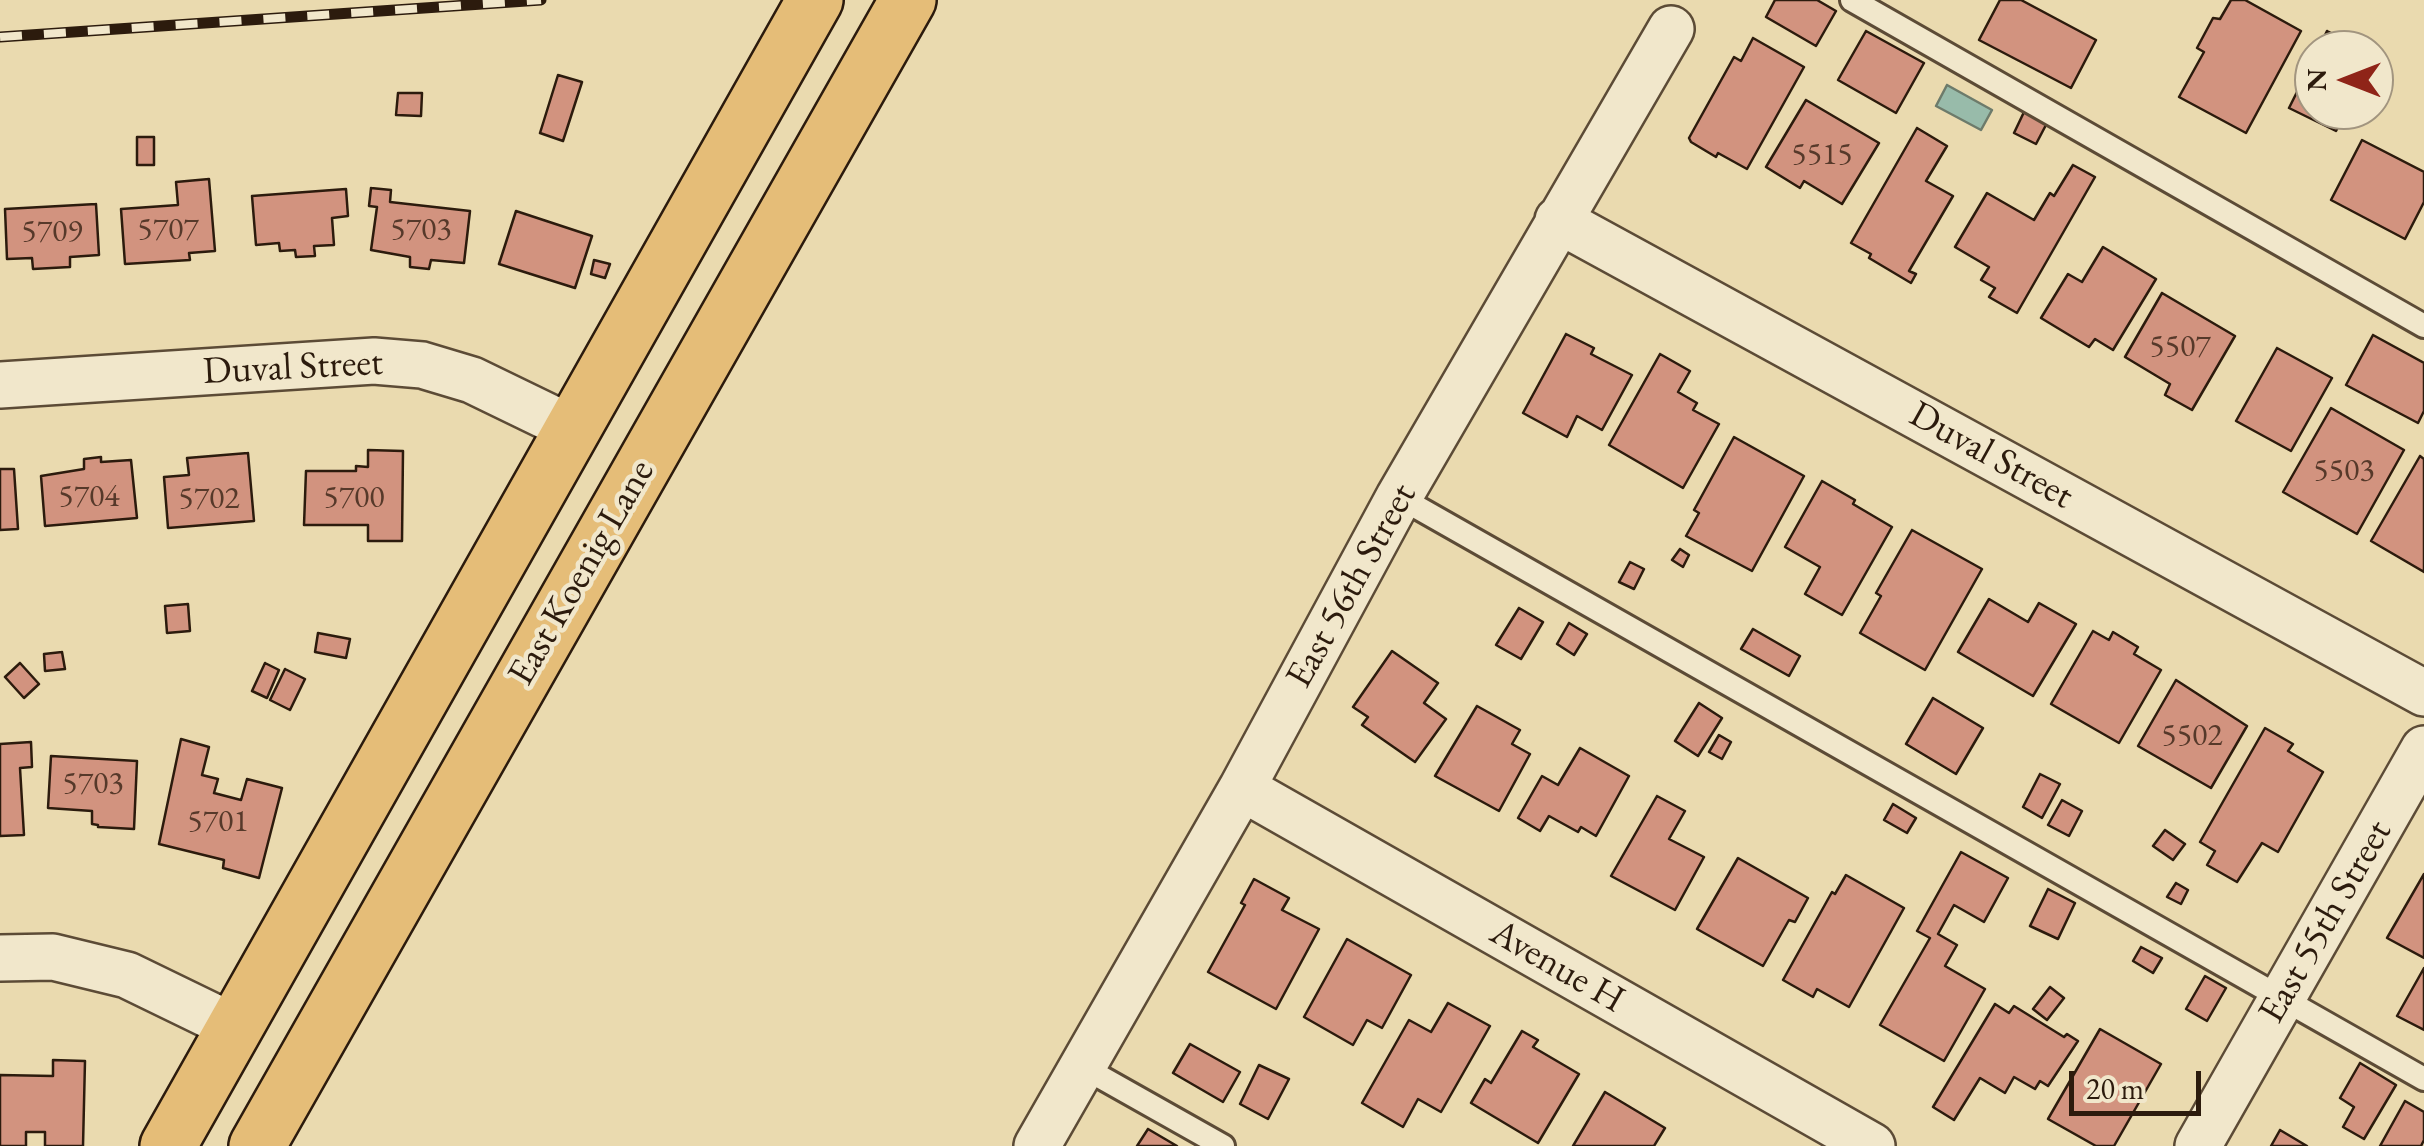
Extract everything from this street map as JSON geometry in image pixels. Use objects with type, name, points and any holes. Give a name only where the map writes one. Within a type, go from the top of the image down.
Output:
[{"type":"main road","name":"East Koenig Lane","points":[[168,1146],[815,0]]},
{"type":"main road","name":"East Koenig Lane","points":[[257,1146],[908,0]]},
{"type":"street","name":"East 56th Street","points":[[1037,1146],[1242,788],[1399,497],[1671,29]]},
{"type":"street","name":"Duval Street","points":[[1558,220],[2424,693]]},
{"type":"street","name":"Duval Street","points":[[0,385],[374,361],[422,365],[472,380],[573,429]]},
{"type":"street","name":"East 55th Street","points":[[2198,1146],[2424,749]]},
{"type":"street","name":"Avenue H","points":[[1242,788],[1872,1146]]},
{"type":"street","points":[[0,958],[54,958],[127,975],[234,1027]]},
{"type":"lane","points":[[1852,0],[2424,326]]},
{"type":"lane","points":[[1399,497],[2424,1079]]},
{"type":"lane","points":[[1082,1066],[1223,1146]]},
{"type":"shaded area","points":[[1947,85],[1992,110],[1981,130],[1936,106]]},
{"type":"building","points":[[1775,0],[1817,0],[1836,11],[1816,46],[1766,17]]},
{"type":"building","points":[[2000,0],[2021,0],[2096,40],[2071,88],[1979,40]]},
{"type":"building","points":[[2231,0],[2245,0],[2299,30],[2294,30],[2294,44],[2246,133],[2179,97],[2204,52],[2197,48],[2213,18],[2220,19]]},
{"type":"building","points":[[1866,31],[1924,63],[1896,113],[1838,80]]},
{"type":"building","points":[[1753,38],[1804,67],[1747,169],[1718,153],[1716,157],[1689,138],[1734,57],[1741,61]]},
{"type":"building","points":[[558,75],[582,82],[563,141],[540,133]]},
{"type":"building","points":[[398,93],[422,93],[421,116],[396,115]]},
{"type":"building","points":[[1806,100],[1879,143],[1842,204],[1804,181],[1800,188],[1766,167]]},
{"type":"building","points":[[2024,112],[2047,123],[2036,144],[2014,133]]},
{"type":"building","points":[[1917,128],[1947,146],[1926,181],[1953,196],[1909,271],[1916,274],[1911,283],[1851,243]]},
{"type":"building","points":[[137,137],[154,137],[154,165],[137,165]]},
{"type":"building","points":[[2362,140],[2424,172],[2424,202],[2405,239],[2331,200]]},
{"type":"building","points":[[2073,165],[2095,177],[2017,313],[1989,297],[1995,288],[1981,280],[1989,267],[1955,247],[1987,193],[2034,220]]},
{"type":"building","points":[[209,179],[215,251],[189,253],[190,260],[125,264],[121,209],[178,205],[176,182]]},
{"type":"building","points":[[371,188],[391,190],[390,202],[470,211],[464,263],[431,260],[429,269],[410,267],[410,257],[371,250],[377,207],[369,206]]},
{"type":"building","points":[[346,189],[348,216],[332,218],[334,245],[314,246],[315,256],[296,257],[295,250],[280,251],[279,243],[256,245],[252,196]]},
{"type":"building","points":[[96,204],[99,255],[70,257],[70,267],[33,269],[32,258],[7,259],[5,209]]},
{"type":"building","points":[[516,211],[592,236],[575,288],[499,264]]},
{"type":"building","points":[[2103,247],[2156,279],[2113,350],[2095,339],[2089,347],[2041,318],[2068,274],[2082,282]]},
{"type":"building","points":[[594,260],[610,264],[605,278],[591,274]]},
{"type":"building","points":[[2162,293],[2235,336],[2192,410],[2165,395],[2170,384],[2125,357]]},
{"type":"building","points":[[1566,334],[1594,348],[1591,354],[1632,375],[1602,430],[1577,416],[1567,437],[1523,413]]},
{"type":"building","points":[[2373,335],[2424,363],[2424,411],[2418,423],[2346,385]]},
{"type":"building","points":[[2277,348],[2332,378],[2291,451],[2236,421]]},
{"type":"building","points":[[1660,354],[1690,371],[1678,392],[1697,403],[1693,410],[1719,424],[1683,488],[1609,445]]},
{"type":"building","points":[[2331,408],[2404,450],[2357,534],[2283,492]]},
{"type":"building","points":[[1734,437],[1804,476],[1752,571],[1686,536],[1699,513],[1694,510]]},
{"type":"building","points":[[368,450],[403,451],[402,541],[368,541],[368,525],[304,525],[306,471],[356,471],[356,466],[368,467]]},
{"type":"building","points":[[248,453],[254,521],[168,528],[164,477],[189,475],[187,458]]},
{"type":"building","points":[[2420,456],[2424,459],[2424,572],[2371,541]]},
{"type":"building","points":[[101,457],[101,462],[131,460],[137,518],[45,526],[41,476],[84,469],[84,459]]},
{"type":"building","points":[[0,469],[14,469],[18,529],[0,530]]},
{"type":"building","points":[[1822,481],[1892,527],[1842,615],[1805,594],[1820,567],[1785,547]]},
{"type":"building","points":[[1912,530],[1982,569],[1925,670],[1860,633],[1881,596],[1876,593]]},
{"type":"building","points":[[1680,549],[1689,555],[1683,567],[1672,560]]},
{"type":"building","points":[[1630,562],[1644,569],[1634,589],[1619,582]]},
{"type":"building","points":[[1989,599],[2028,622],[2039,603],[2076,624],[2033,696],[1958,652]]},
{"type":"building","points":[[188,604],[190,631],[167,633],[165,606]]},
{"type":"building","points":[[1519,608],[1543,622],[1521,659],[1496,645]]},
{"type":"building","points":[[1569,623],[1587,634],[1574,655],[1557,644]]},
{"type":"building","points":[[1753,629],[1800,656],[1789,676],[1741,649]]},
{"type":"building","points":[[2093,631],[2109,640],[2113,632],[2138,647],[2134,654],[2161,670],[2119,743],[2051,704]]},
{"type":"building","points":[[318,633],[350,639],[346,658],[315,652]]},
{"type":"building","points":[[1392,651],[1438,683],[1424,703],[1446,719],[1415,762],[1362,725],[1368,717],[1353,707]]},
{"type":"building","points":[[62,652],[65,669],[45,671],[44,654]]},
{"type":"building","points":[[20,663],[39,684],[24,698],[5,677]]},
{"type":"building","points":[[265,663],[279,670],[267,698],[252,691]]},
{"type":"building","points":[[285,669],[305,679],[290,710],[270,700]]},
{"type":"building","points":[[2176,680],[2247,726],[2211,788],[2138,746]]},
{"type":"building","points":[[1933,698],[1983,728],[1956,774],[1906,744]]},
{"type":"building","points":[[1699,703],[1722,718],[1698,756],[1675,741]]},
{"type":"building","points":[[1477,706],[1520,730],[1512,744],[1530,754],[1499,811],[1435,776]]},
{"type":"building","points":[[2265,728],[2293,744],[2288,751],[2323,772],[2278,852],[2262,843],[2237,882],[2207,865],[2215,851],[2200,842]]},
{"type":"building","points":[[1719,735],[1731,742],[1722,759],[1709,752]]},
{"type":"building","points":[[181,739],[209,747],[202,775],[218,779],[214,793],[241,800],[247,779],[282,788],[259,878],[223,868],[224,860],[159,844]]},
{"type":"building","points":[[31,742],[32,767],[20,768],[24,835],[0,836],[0,744]]},
{"type":"building","points":[[1580,748],[1629,776],[1596,836],[1581,827],[1578,832],[1549,816],[1540,831],[1518,818],[1542,776],[1558,785]]},
{"type":"building","points":[[51,756],[137,761],[134,829],[98,827],[92,824],[92,811],[48,808]]},
{"type":"building","points":[[2040,774],[2060,784],[2042,818],[2023,807]]},
{"type":"building","points":[[1657,796],[1685,811],[1669,839],[1704,857],[1675,910],[1611,876]]},
{"type":"building","points":[[2062,800],[2082,811],[2069,836],[2048,825]]},
{"type":"building","points":[[1893,804],[1916,818],[1907,833],[1884,820]]},
{"type":"building","points":[[2165,830],[2185,844],[2173,860],[2153,846]]},
{"type":"building","points":[[1961,852],[2008,878],[1984,922],[1954,905],[1938,934],[1957,945],[1945,966],[1985,989],[1944,1061],[1880,1025],[1930,938],[1917,931]]},
{"type":"building","points":[[1738,858],[1808,898],[1795,922],[1789,920],[1763,966],[1697,929]]},
{"type":"building","points":[[2424,874],[2424,958],[2387,938]]},
{"type":"building","points":[[1846,875],[1904,908],[1849,1007],[1817,989],[1813,997],[1783,980],[1832,892],[1835,894]]},
{"type":"building","points":[[1254,879],[1289,898],[1282,910],[1319,929],[1276,1009],[1208,972],[1245,905],[1241,903]]},
{"type":"building","points":[[2176,883],[2188,890],[2181,904],[2167,897]]},
{"type":"building","points":[[2048,889],[2075,903],[2058,939],[2030,926]]},
{"type":"building","points":[[1347,939],[1411,975],[1382,1028],[1367,1020],[1353,1045],[1304,1017]]},
{"type":"building","points":[[2141,947],[2162,958],[2153,973],[2133,961]]},
{"type":"building","points":[[2424,968],[2424,1030],[2397,1016]]},
{"type":"building","points":[[2205,976],[2226,988],[2207,1021],[2186,1009]]},
{"type":"building","points":[[2050,987],[2064,998],[2047,1020],[2033,1009]]},
{"type":"building","points":[[1448,1003],[1490,1026],[1441,1112],[1418,1099],[1403,1127],[1362,1103],[1409,1020],[1431,1032]]},
{"type":"building","points":[[1995,1004],[2009,1013],[2014,1006],[2064,1037],[2067,1034],[2078,1041],[2048,1086],[2040,1081],[2035,1089],[2014,1077],[2005,1093],[1980,1078],[1954,1120],[1933,1107]]},
{"type":"building","points":[[2100,1029],[2161,1064],[2114,1146],[2096,1146],[2048,1119]]},
{"type":"building","points":[[1522,1031],[1538,1040],[1533,1047],[1579,1074],[1538,1143],[1471,1103],[1485,1079],[1491,1083]]},
{"type":"building","points":[[1190,1044],[1240,1072],[1223,1102],[1173,1073]]},
{"type":"building","points":[[53,1060],[85,1061],[83,1146],[45,1146],[45,1132],[26,1132],[26,1146],[0,1146],[0,1075],[53,1076]]},
{"type":"building","points":[[2360,1063],[2396,1085],[2364,1139],[2343,1127],[2354,1107],[2340,1098]]},
{"type":"building","points":[[1259,1065],[1289,1079],[1268,1119],[1240,1104]]},
{"type":"building","points":[[1605,1092],[1665,1128],[1654,1146],[1573,1146]]},
{"type":"building","points":[[2405,1101],[2424,1112],[2421,1146],[2380,1146]]},
{"type":"building","points":[[1148,1129],[1177,1146],[1137,1146]]},
{"type":"building","points":[[2280,1130],[2307,1146],[2271,1146]]},
{"type":"railway","points":[[0,37],[541,0]]}]
